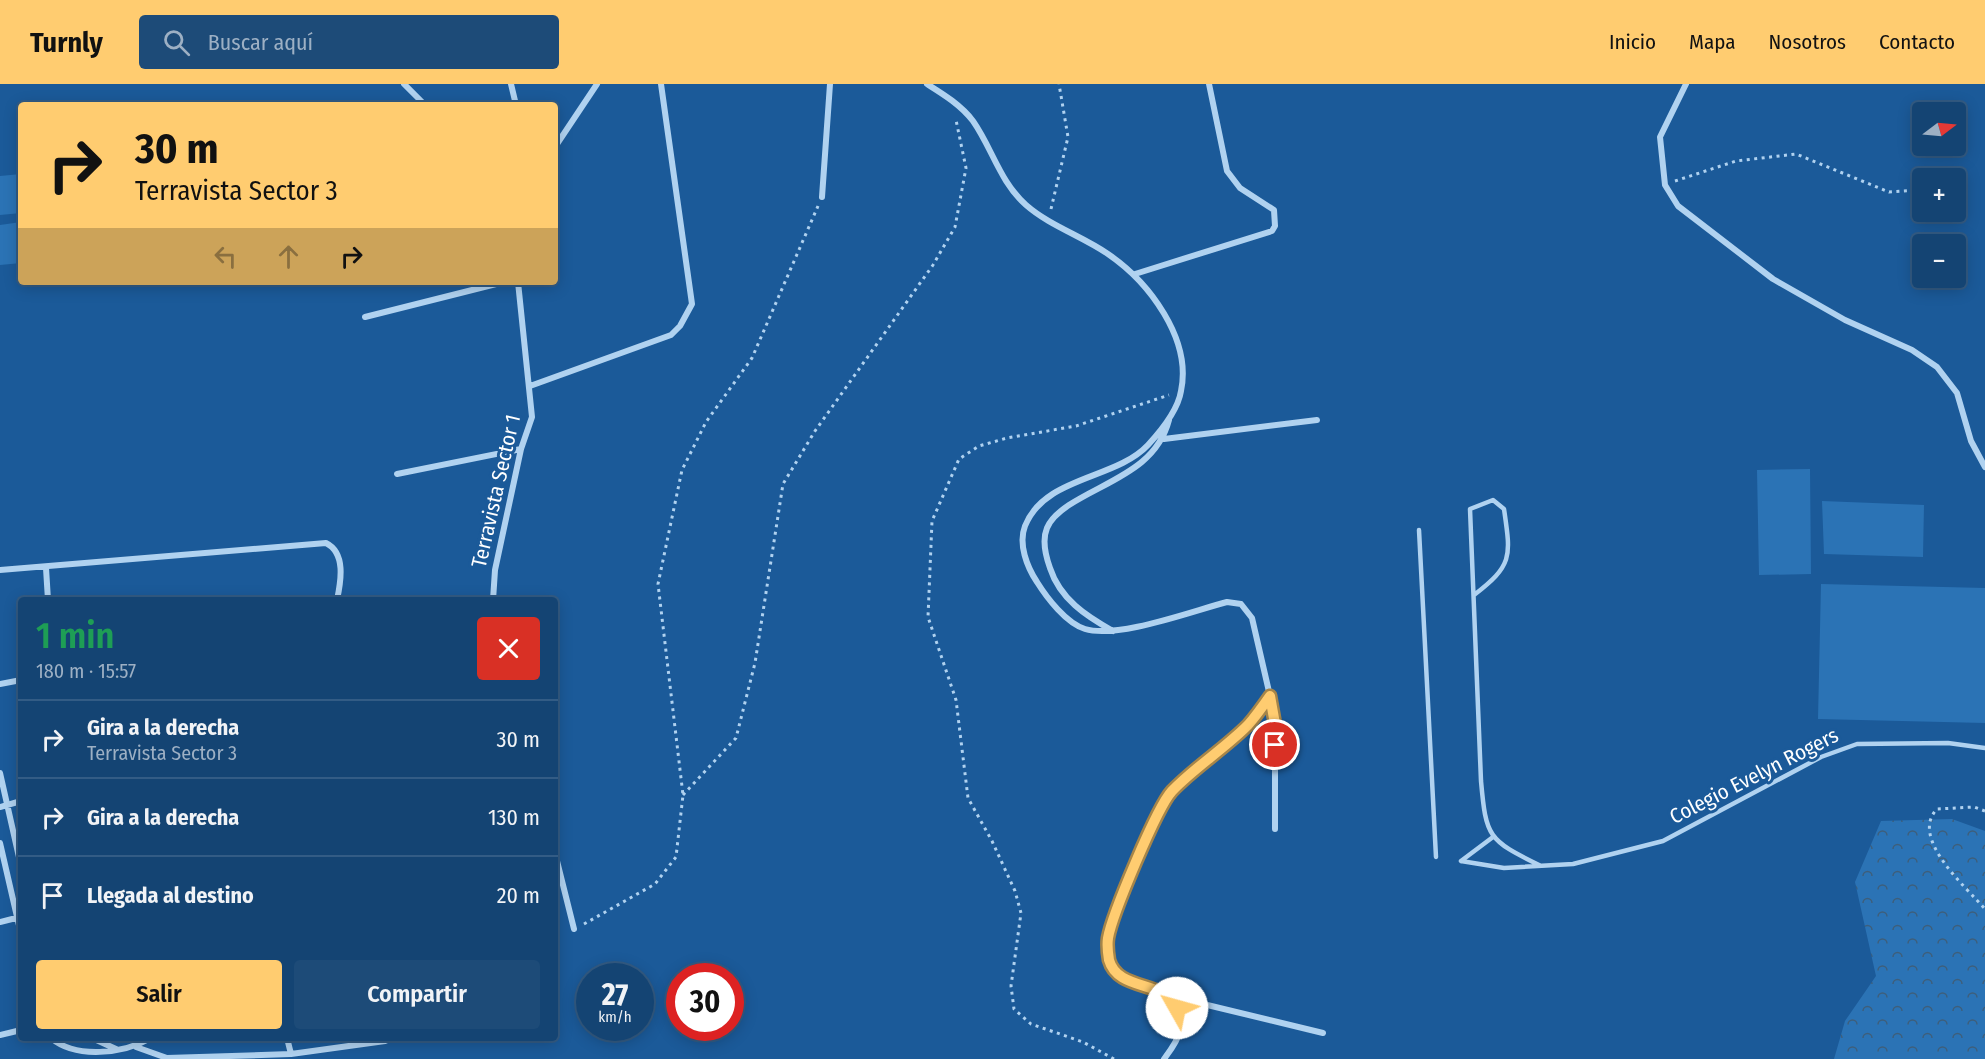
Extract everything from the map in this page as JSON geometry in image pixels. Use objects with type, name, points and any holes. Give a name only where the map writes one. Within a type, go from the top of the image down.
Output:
[{"type":"street","points":[[404,84],[422,102]]},
{"type":"street","points":[[511,84],[515,102]]},
{"type":"street","points":[[558,142],[597,84]]},
{"type":"street","points":[[530,386],[663,338],[680,326],[687,314],[692,293],[662,84]]},
{"type":"street","points":[[822,197],[831,84]]},
{"type":"street","points":[[927,84],[952,100],[973,120],[1004,179],[1026,205],[1107,253],[1135,274],[1159,308],[1179,346],[1183,365],[1182,390],[1172,410],[1146,447],[1134,456],[1049,497],[1034,510],[1024,528],[1023,549],[1030,572],[1043,592],[1058,609],[1083,629],[1113,631],[1134,628],[1227,602],[1240,604],[1252,618],[1275,724],[1275,829]]},
{"type":"street","points":[[1135,274],[1272,231],[1275,225],[1274,210],[1240,188],[1227,171],[1209,84]]},
{"type":"street","points":[[1686,84],[1660,136],[1665,185],[1678,207],[1773,279],[1845,320],[1912,350],[1937,367],[1957,393],[1971,441],[1985,467]]},
{"type":"street","points":[[365,317],[492,285]]},
{"type":"street","name":"Terravista Sector 1","points":[[492,597],[495,570],[521,449],[532,417],[518,285]]},
{"type":"street","points":[[1113,631],[1089,618],[1067,599],[1052,577],[1046,556],[1046,529],[1060,512],[1135,467],[1164,439],[1172,410]]},
{"type":"street","points":[[1164,439],[1317,420]]},
{"type":"street","points":[[396,474],[521,449]]},
{"type":"street","points":[[0,570],[46,568],[326,543],[335,548],[339,556],[337,597]]},
{"type":"street","points":[[46,568],[48,597]]},
{"type":"street","points":[[0,684],[18,681]]},
{"type":"street","points":[[1270,696],[1248,724],[1193,771],[1165,801],[1123,895],[1108,937],[1110,962],[1116,974],[1170,996],[1323,1033]]},
{"type":"street","points":[[0,773],[4,806],[18,855]]},
{"type":"street","points":[[0,843],[18,914]]},
{"type":"street","points":[[558,865],[574,929]]},
{"type":"street","points":[[0,922],[18,918]]},
{"type":"street","points":[[1164,1059],[1178,1041],[1182,1026],[1170,996]]},
{"type":"street","points":[[0,1035],[18,1031]]},
{"type":"street","points":[[55,1041],[66,1050],[83,1055],[136,1047],[146,1041]]},
{"type":"street","points":[[99,1041],[117,1049]]},
{"type":"street","points":[[288,1041],[291,1054]]},
{"type":"street","points":[[136,1047],[167,1058],[291,1054],[385,1041]]},
{"type":"lane","points":[[1474,595],[1503,571],[1508,549],[1505,512],[1501,504],[1490,500],[1470,509],[1481,781],[1485,820],[1493,837],[1506,849],[1541,867]]},
{"type":"lane","points":[[1419,530],[1436,857]]},
{"type":"lane","name":"Colegio Evelyn Rogers","points":[[1493,837],[1461,861],[1504,868],[1573,864],[1663,841],[1821,757],[1857,744],[1948,743],[1985,748]]},
{"type":"path","points":[[1049,219],[1068,137],[1059,84]]},
{"type":"path","points":[[683,795],[736,738],[755,663],[783,484],[815,431],[933,265],[955,227],[966,168],[952,100]]},
{"type":"path","points":[[1665,185],[1736,161],[1796,154],[1889,192],[1912,191]]},
{"type":"path","points":[[574,929],[628,902],[655,885],[676,857],[683,795],[658,584],[682,470],[705,422],[752,358],[822,197]]},
{"type":"path","points":[[1114,1059],[1083,1042],[1031,1024],[1014,1009],[1011,986],[1021,913],[1015,891],[992,841],[968,798],[956,699],[928,617],[932,521],[959,459],[979,446],[1007,438],[1076,426],[1182,390]]},
{"type":"path","points":[[1985,811],[1974,807],[1937,809],[1929,822],[1928,831],[1939,856],[1985,909]]},
{"type":"green space","points":[[18,174],[18,213],[0,215],[0,176]]},
{"type":"green space","points":[[18,222],[18,263],[0,265],[0,225]]},
{"type":"green space","points":[[1810,469],[1811,574],[1759,575],[1757,470]]},
{"type":"green space","points":[[1822,501],[1924,505],[1923,557],[1824,554]]},
{"type":"green space","points":[[1821,584],[1985,588],[1985,723],[1818,719]]},
{"type":"green space","points":[[1952,819],[1985,831],[1985,1059],[1834,1059],[1845,1021],[1876,976],[1855,882],[1881,821]]},
{"type":"route","points":[[1177,1008],[1170,996],[1116,974],[1110,962],[1108,937],[1123,895],[1165,801],[1172,791],[1248,724],[1270,696],[1275,724],[1275,745]]}]
